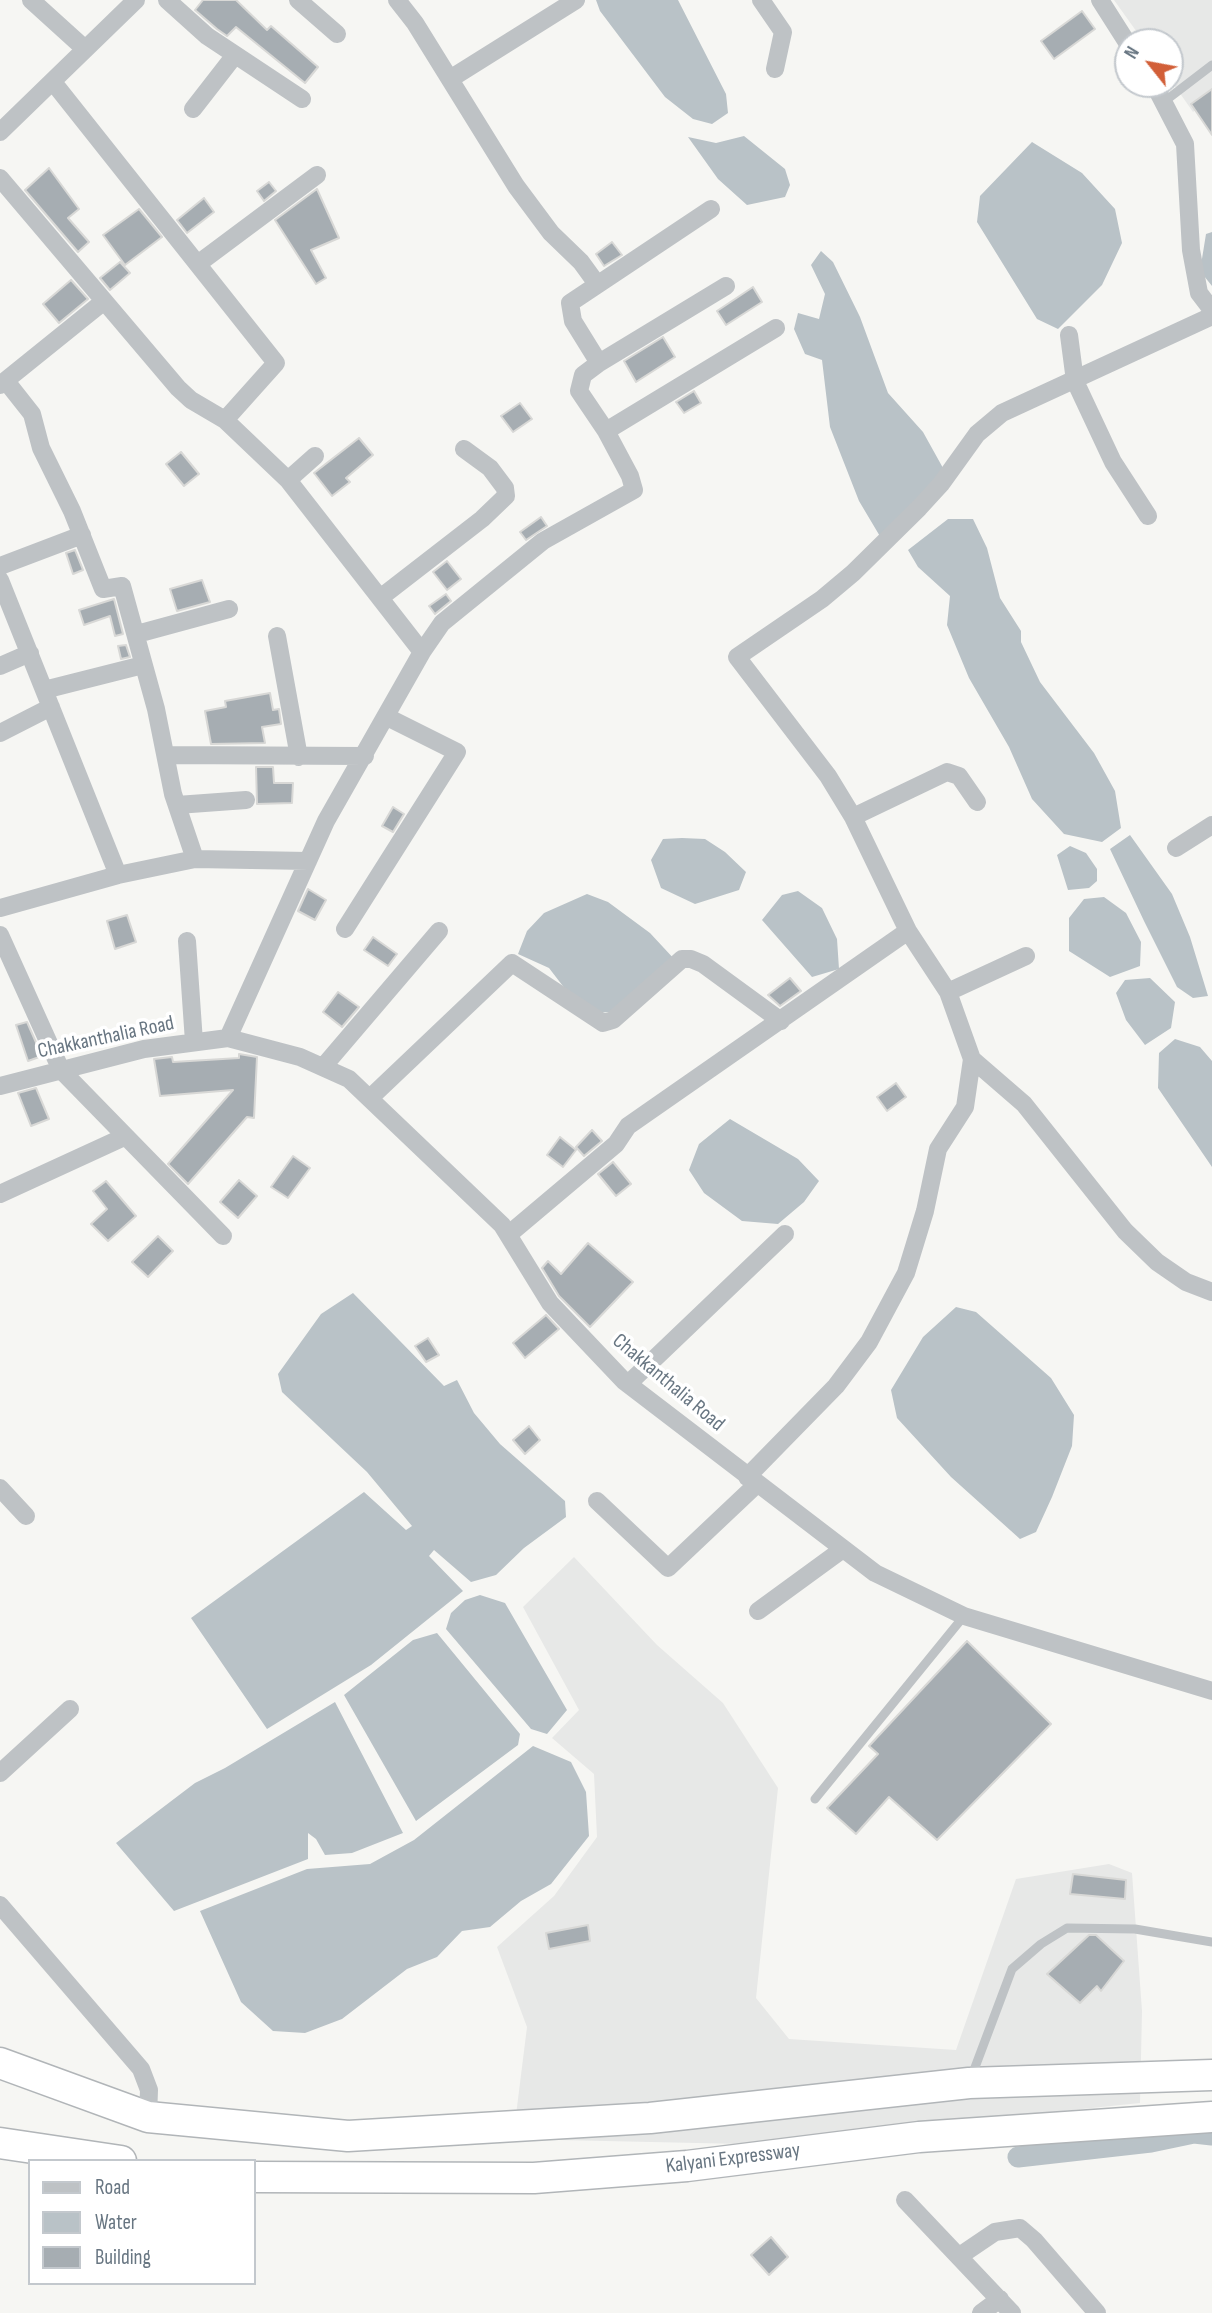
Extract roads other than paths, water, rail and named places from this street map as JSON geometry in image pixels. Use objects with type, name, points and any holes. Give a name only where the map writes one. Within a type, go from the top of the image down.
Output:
[{"type":"highway","points":[[0,2063],[148,2117],[348,2136],[650,2119],[969,2083],[1212,2075]]},
{"type":"highway","name":"Kalyani Expressway","points":[[256,2177],[534,2178],[687,2166],[919,2137],[1212,2117]]},
{"type":"highway","points":[[0,2143],[108,2159]]},
{"type":"street","points":[[31,0],[85,49]]},
{"type":"street","points":[[0,132],[136,0]]},
{"type":"street","points":[[167,0],[235,55],[302,99]]},
{"type":"street","points":[[298,0],[337,34]]},
{"type":"street","points":[[397,0],[516,186],[551,233],[581,262],[597,284]]},
{"type":"street","points":[[450,79],[576,0]]},
{"type":"street","points":[[761,0],[783,32],[775,69]]},
{"type":"street","points":[[1100,0],[1118,28]]},
{"type":"street","points":[[193,109],[235,55]]},
{"type":"street","points":[[53,82],[276,363],[225,420]]},
{"type":"street","points":[[1163,98],[1185,144],[1191,250],[1199,293],[1212,310]]},
{"type":"street","points":[[199,263],[317,175]]},
{"type":"street","points":[[0,178],[103,302],[191,400],[225,420],[288,480],[422,652]]},
{"type":"street","points":[[599,363],[573,321],[569,308],[573,299],[711,209]]},
{"type":"street","points":[[228,1038],[326,821],[422,652],[442,623],[543,541],[631,493],[635,485],[606,431],[579,391],[583,375],[726,286]]},
{"type":"street","points":[[103,302],[3,383],[32,414],[41,448],[82,535],[103,589],[122,586],[137,634],[177,805],[195,859]]},
{"type":"street","points":[[597,1501],[668,1568],[752,1481],[836,1386],[869,1342],[906,1273],[925,1211],[938,1149],[965,1107],[972,1059],[948,992],[908,931],[853,817],[828,776],[737,656],[822,599],[853,573],[941,484],[976,434],[1002,413],[1212,316]]},
{"type":"street","points":[[606,431],[776,328]]},
{"type":"street","points":[[1069,335],[1076,381],[1114,462],[1148,516]]},
{"type":"street","points":[[380,598],[482,519],[506,496],[505,488],[490,468],[464,449]]},
{"type":"street","points":[[288,480],[315,456]]},
{"type":"street","points":[[0,566],[82,535]]},
{"type":"street","points":[[0,580],[118,874]]},
{"type":"street","points":[[137,634],[229,608]]},
{"type":"street","points":[[276,636],[299,757]]},
{"type":"street","points":[[0,666],[30,653]]},
{"type":"street","points":[[44,690],[143,665]]},
{"type":"street","points":[[0,733],[51,708]]},
{"type":"street","points":[[345,929],[457,752],[387,717]]},
{"type":"street","points":[[166,755],[365,756]]},
{"type":"street","points":[[853,817],[947,772],[959,776],[977,802]]},
{"type":"street","points":[[177,805],[246,800]]},
{"type":"street","points":[[1176,848],[1212,825]]},
{"type":"street","points":[[0,908],[118,874],[195,859],[308,861]]},
{"type":"street","points":[[323,1067],[439,931]]},
{"type":"street","points":[[508,1235],[616,1144],[628,1126],[908,931]]},
{"type":"street","points":[[187,941],[194,1042]]},
{"type":"street","points":[[2,943],[61,1070],[223,1236]]},
{"type":"street","points":[[948,992],[1026,956]]},
{"type":"street","points":[[370,1098],[512,963],[603,1023],[613,1020],[682,959],[691,959],[703,964],[781,1021]]},
{"type":"street","name":"Chakkanthalia Road","points":[[0,1086],[144,1049],[228,1038],[300,1057],[349,1079],[502,1225],[550,1303],[628,1384],[875,1573],[964,1616],[1212,1691]]},
{"type":"street","points":[[972,1059],[1024,1104],[1125,1231],[1157,1262],[1186,1282],[1212,1292]]},
{"type":"street","points":[[0,1194],[124,1137]]},
{"type":"street","points":[[628,1384],[785,1234]]},
{"type":"street","points":[[0,1488],[26,1516]]},
{"type":"street","points":[[758,1611],[843,1549]]},
{"type":"street","points":[[2,1768],[70,1709]]},
{"type":"street","points":[[0,1905],[141,2069],[149,2090],[148,2117]]},
{"type":"street","points":[[905,2200],[961,2255],[1012,2313]]},
{"type":"street","points":[[961,2255],[995,2232],[1020,2228],[1034,2240],[1097,2313]]},
{"type":"street","points":[[981,2313],[1000,2299]]},
{"type":"lane","points":[[1165,102],[1212,65]]},
{"type":"lane","points":[[815,1799],[964,1616]]},
{"type":"lane","points":[[969,2083],[1012,1969],[1041,1944],[1067,1928],[1135,1929],[1212,1942]]},
{"type":"water","points":[[596,0],[678,0],[726,94],[728,113],[712,124],[693,119],[665,97],[600,11]]},
{"type":"water","points":[[744,136],[785,169],[790,185],[785,197],[747,205],[718,179],[688,137],[716,143]]},
{"type":"water","points":[[1032,142],[1082,173],[1115,209],[1122,243],[1102,285],[1058,329],[1037,319],[977,222],[980,196]]},
{"type":"water","points":[[1212,232],[1212,286],[1200,271],[1206,234]]},
{"type":"water","points":[[821,251],[833,262],[860,317],[888,393],[923,432],[943,468],[927,497],[881,538],[859,501],[830,427],[822,360],[805,354],[794,329],[798,313],[819,319],[825,294],[811,265]]},
{"type":"water","points":[[948,519],[973,519],[987,548],[1000,598],[1021,631],[1021,642],[1040,682],[1094,753],[1115,791],[1121,828],[1102,842],[1064,834],[1032,799],[1009,747],[969,678],[947,625],[950,596],[918,567],[908,550]]},
{"type":"water","points":[[1130,835],[1172,894],[1190,937],[1208,996],[1193,998],[1177,987],[1144,921],[1110,849]]},
{"type":"water","points":[[663,839],[705,839],[725,852],[746,872],[739,890],[695,904],[661,888],[651,860]]},
{"type":"water","points":[[1070,846],[1086,853],[1097,869],[1097,881],[1089,888],[1068,890],[1057,855]]},
{"type":"water","points":[[798,891],[822,908],[837,939],[839,969],[812,977],[762,920],[782,895]]},
{"type":"water","points":[[587,894],[608,902],[650,933],[676,961],[619,1011],[598,1013],[569,994],[549,968],[518,954],[527,931],[544,913]]},
{"type":"water","points":[[1104,897],[1126,913],[1141,942],[1140,966],[1110,977],[1069,951],[1069,918],[1084,899]]},
{"type":"water","points":[[1150,978],[1175,1002],[1171,1028],[1145,1045],[1126,1020],[1116,993],[1125,980]]},
{"type":"water","points":[[1175,1039],[1200,1047],[1212,1061],[1212,1167],[1158,1088],[1159,1053]]},
{"type":"water","points":[[730,1119],[798,1159],[819,1181],[804,1202],[778,1224],[742,1221],[704,1193],[689,1170],[699,1144]]},
{"type":"water","points":[[353,1293],[444,1386],[457,1380],[474,1413],[500,1444],[565,1501],[566,1517],[524,1548],[496,1575],[471,1582],[434,1550],[429,1556],[463,1591],[371,1665],[267,1729],[191,1618],[364,1492],[406,1530],[412,1526],[367,1472],[282,1392],[278,1374],[321,1314]]},
{"type":"water","points":[[956,1307],[976,1312],[1051,1378],[1074,1415],[1072,1446],[1052,1497],[1036,1532],[1020,1539],[951,1477],[897,1418],[891,1390],[923,1337]]},
{"type":"water","points":[[480,1595],[505,1603],[567,1710],[547,1734],[531,1729],[446,1629],[451,1613],[465,1600]]},
{"type":"water","points":[[437,1633],[520,1734],[518,1745],[416,1821],[344,1695],[413,1640]]},
{"type":"water","points":[[335,1702],[403,1833],[352,1853],[325,1855],[316,1839],[308,1833],[308,1859],[174,1911],[116,1843],[195,1783]]},
{"type":"water","points":[[533,1746],[571,1762],[586,1792],[589,1836],[551,1884],[521,1901],[490,1927],[462,1931],[437,1957],[407,1969],[342,2019],[305,2033],[273,2031],[241,2002],[200,1911],[307,1869],[370,1864],[414,1840]]},
{"type":"waterway","points":[[1018,2157],[1151,2142],[1194,2133],[1212,2135]]}]
